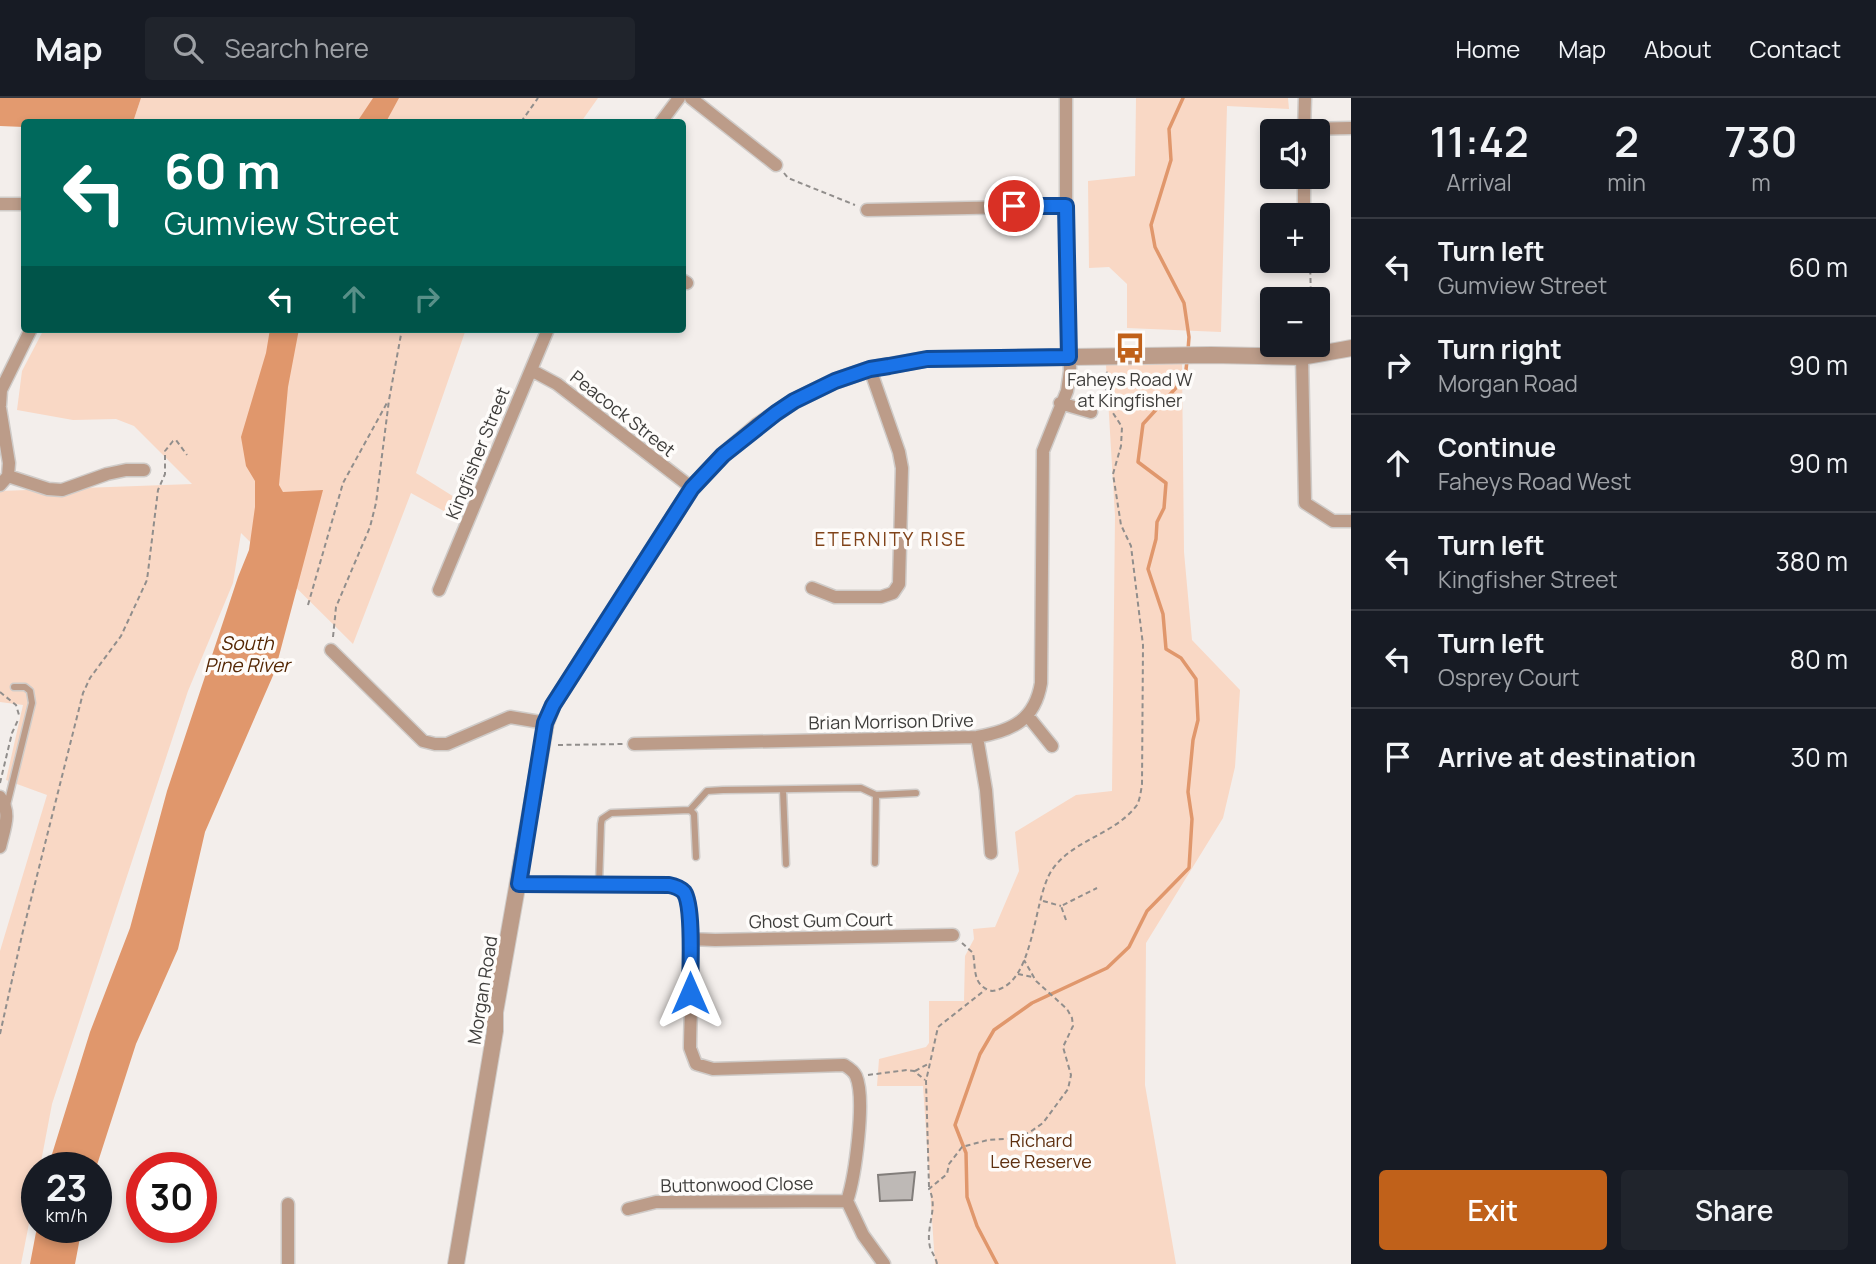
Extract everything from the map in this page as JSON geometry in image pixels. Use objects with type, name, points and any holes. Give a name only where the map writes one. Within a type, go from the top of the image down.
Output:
[{"type":"street","points":[[663,119],[679,98]]},
{"type":"street","points":[[691,98],[776,165]]},
{"type":"street","points":[[1052,746],[1027,715],[1034,707],[1041,683],[1043,451],[1069,383],[1066,98]]},
{"type":"street","points":[[1304,119],[1305,98]]},
{"type":"street","points":[[1330,129],[1351,128]]},
{"type":"street","points":[[0,204],[21,204]]},
{"type":"street","points":[[867,210],[1066,206]]},
{"type":"street","points":[[28,333],[0,390],[9,463],[4,480],[62,490],[107,474],[144,470]]},
{"type":"street","name":"Kingfisher Street","points":[[439,590],[546,333]]},
{"type":"street","name":"Morgan Road","points":[[1330,352],[1351,348]]},
{"type":"street","name":"Morgan Road","points":[[456,1264],[495,1031],[495,1012],[545,723],[553,705],[692,488],[723,455],[757,426],[785,407],[835,381],[870,369],[927,359],[1260,356]]},
{"type":"street","points":[[1302,357],[1305,503],[1333,521],[1351,521]]},
{"type":"street","name":"Peacock Street","points":[[531,369],[557,384],[692,488]]},
{"type":"street","points":[[812,588],[835,597],[881,597],[893,593],[899,584],[902,468],[900,452],[870,369]]},
{"type":"street","points":[[1060,403],[1091,412]]},
{"type":"street","points":[[331,650],[423,741],[447,744],[510,717],[545,723]]},
{"type":"street","name":"Brian Morrison Drive","points":[[634,744],[977,737],[1005,730],[1027,715]]},
{"type":"street","points":[[977,737],[986,790],[991,853]]},
{"type":"street","points":[[0,847],[8,814],[3,801]]},
{"type":"street","points":[[519,884],[669,885],[684,892],[691,939],[690,1048],[696,1064],[713,1069],[844,1065],[850,1068],[856,1077],[859,1133],[848,1202],[863,1235],[884,1264]]},
{"type":"street","name":"Ghost Gum Court","points":[[691,939],[953,935]]},
{"type":"street","name":"Buttonwood Close","points":[[628,1209],[656,1202],[848,1202]]},
{"type":"street","points":[[288,1204],[288,1264]]},
{"type":"lane","points":[[3,801],[32,703],[30,691],[25,687],[14,687]]},
{"type":"lane","points":[[690,810],[707,791],[861,788],[876,795],[916,793]]},
{"type":"lane","points":[[783,790],[786,864]]},
{"type":"lane","points":[[875,863],[876,795]]},
{"type":"lane","points":[[690,810],[694,814],[696,857]]},
{"type":"lane","points":[[599,885],[601,824],[607,815],[690,810]]},
{"type":"path","points":[[523,119],[538,98]]},
{"type":"path","points":[[776,165],[788,178],[867,210]]},
{"type":"path","points":[[331,650],[337,607],[370,527],[376,503],[389,400],[401,333]]},
{"type":"path","points":[[937,1264],[930,1247],[930,1223],[935,1202],[929,1189],[926,1081],[939,1027],[985,989],[998,990],[1017,974],[1024,960],[1050,872],[1065,856],[1124,818],[1139,803],[1142,784],[1143,645],[1131,546],[1121,525],[1113,474],[1121,446],[1122,426],[1113,413],[1107,388],[1107,366]]},
{"type":"path","points":[[308,605],[343,483],[389,400]]},
{"type":"path","points":[[0,1034],[22,934],[83,693],[90,678],[121,636],[147,580],[158,489],[165,474],[165,451],[176,440],[187,455]]},
{"type":"path","points":[[0,692],[10,699],[19,713],[0,783]]},
{"type":"path","points":[[551,748],[559,744],[634,744]]},
{"type":"path","points":[[1042,900],[1061,906],[1097,888]]},
{"type":"path","points":[[1061,906],[1066,920]]},
{"type":"path","points":[[953,935],[972,953],[976,977],[985,989]]},
{"type":"path","points":[[929,1189],[947,1174],[948,1164],[962,1147],[988,1140],[1017,1138],[1030,1132],[1044,1123],[1068,1089],[1071,1075],[1063,1047],[1073,1026],[1072,1018],[1044,990],[1024,960]]},
{"type":"path","points":[[1017,974],[1034,977]]},
{"type":"path","points":[[856,1077],[914,1071],[929,1064]]},
{"type":"path","points":[[914,1071],[926,1081]]},
{"type":"green space","points":[[141,98],[598,98],[583,119],[134,119]]},
{"type":"green space","points":[[1136,98],[1288,98],[1289,109],[1227,106],[1221,332],[1127,328],[1127,284],[1109,267],[1089,268],[1088,181],[1135,176]]},
{"type":"green space","points":[[42,333],[465,333],[416,473],[459,500],[451,515],[411,493],[353,644],[241,533],[233,583],[188,691],[52,1104],[43,1152],[21,1152],[21,1243],[25,1243],[21,1264],[0,1264],[0,951],[47,795],[6,780],[23,705],[0,702],[0,491],[192,484],[134,426],[116,419],[73,420],[17,410],[22,371]]},
{"type":"green space","name":"Richard Lee Reserve","points":[[1182,363],[1184,552],[1192,640],[1240,690],[1235,767],[1223,818],[1146,943],[1145,1085],[1176,1264],[935,1264],[923,1086],[877,1086],[879,1059],[926,1047],[929,1043],[929,1001],[964,1001],[965,956],[974,939],[973,929],[995,927],[1019,871],[1015,832],[1076,795],[1112,791],[1115,516],[1106,365]]},
{"type":"shaded area","points":[[0,98],[141,98],[134,119],[21,119],[21,127],[0,126]]},
{"type":"water","points":[[373,98],[399,98],[388,119],[359,119]]},
{"type":"water","name":"South Pine River","points":[[269,333],[298,333],[288,387],[279,485],[283,492],[323,490],[275,671],[205,832],[178,949],[136,1044],[101,1152],[53,1152],[90,1032],[130,928],[167,791],[249,550],[255,507],[255,481],[246,466],[241,437]]},
{"type":"water","points":[[34,1243],[79,1243],[75,1264],[30,1264]]},
{"type":"building","points":[[915,1172],[912,1200],[880,1201],[878,1175]]},
{"type":"waterway","points":[[1183,98],[1169,129],[1171,160],[1151,225],[1155,247],[1184,303],[1188,350]]},
{"type":"waterway","points":[[997,1264],[977,1226],[967,1197],[966,1153],[955,1125],[980,1054],[994,1030],[1032,1003],[1107,968],[1129,947],[1147,911],[1189,868],[1192,819],[1188,792],[1193,740],[1198,720],[1196,679],[1181,658],[1166,649],[1163,614],[1148,569],[1156,539],[1157,522],[1164,508],[1166,483],[1138,462],[1143,424],[1185,378],[1187,361]]},
{"type":"place","name":"Faheys Road W at Kingfisher","points":[[1130,348]]},
{"type":"district","name":"ETERNITY RISE","points":[[891,539]]},
{"type":"route","points":[[690,993],[691,939],[687,900],[684,892],[678,888],[669,885],[519,884],[545,723],[553,705],[692,488],[723,455],[757,426],[794,401],[835,381],[870,369],[927,359],[1069,357],[1066,206],[1014,206]]}]
